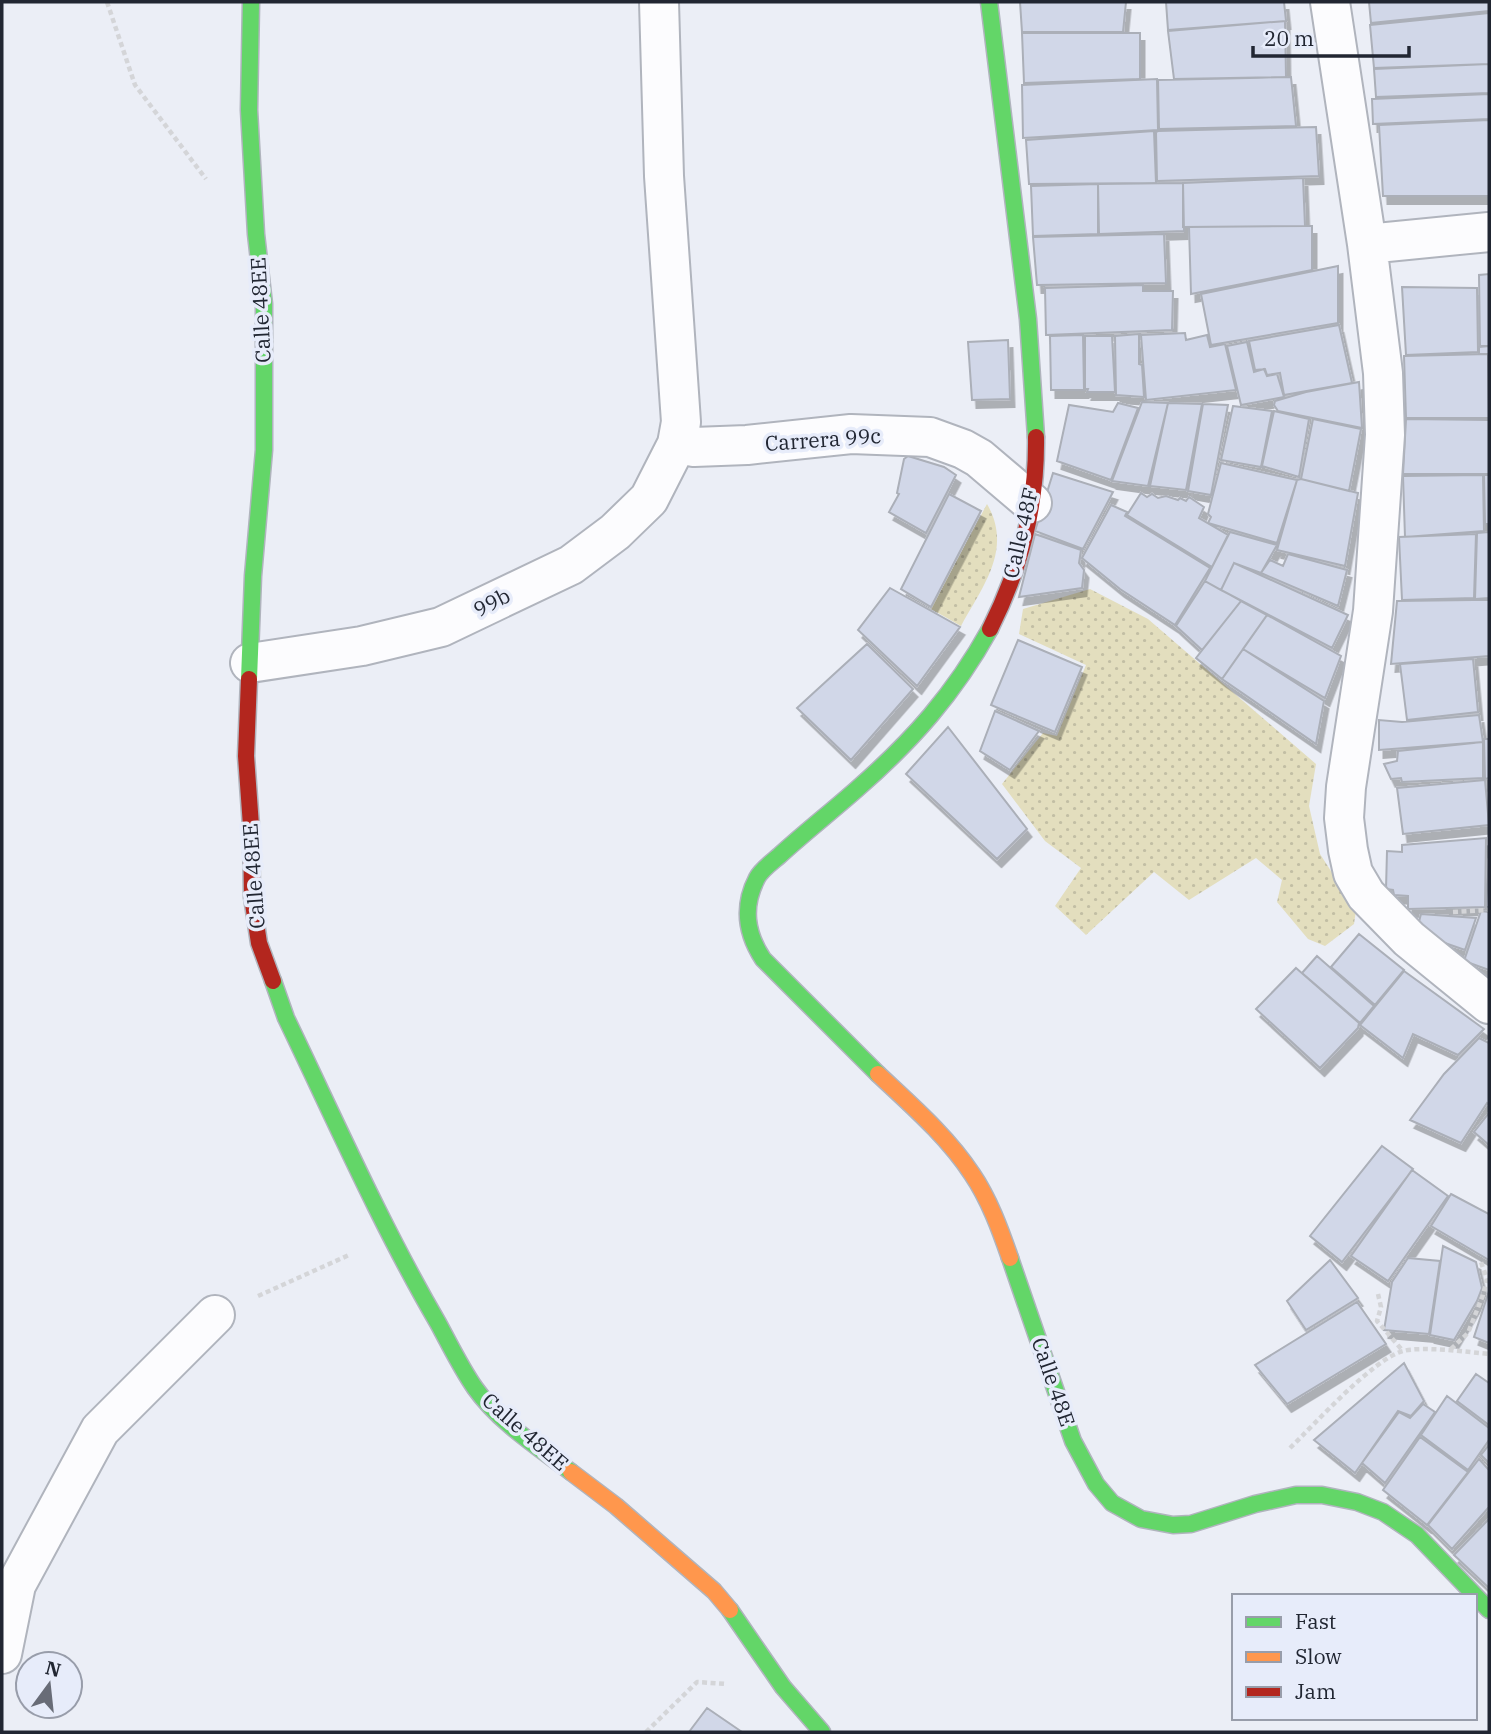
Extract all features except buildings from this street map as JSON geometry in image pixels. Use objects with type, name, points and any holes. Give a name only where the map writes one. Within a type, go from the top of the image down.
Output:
[{"type":"street","name":"Calle 48EE","points":[[250,2],[249,110],[256,234],[264,304],[264,450],[253,576],[246,757],[251,826],[251,897],[259,943],[286,1018],[391,1236],[476,1389],[531,1442],[616,1506],[713,1591],[740,1622],[783,1687],[822,1732]]},
{"type":"street","points":[[659,2],[664,176],[681,422],[677,444]]},
{"type":"street","name":"Calle 48F","points":[[746,924],[748,896],[758,875],[901,748],[945,700],[978,654],[1002,603],[1020,555],[1032,503],[1035,467],[1033,359],[989,2]]},
{"type":"street","points":[[1330,2],[1367,244],[1383,373],[1385,435],[1373,611],[1346,788],[1344,818],[1348,850],[1353,873],[1366,895],[1409,939],[1489,1004]]},
{"type":"street","points":[[1367,244],[1489,232]]},
{"type":"street","name":"Carrera 99c","points":[[677,444],[694,447],[747,445],[851,434],[930,436],[979,458],[1032,503]]},
{"type":"street","name":"99b","points":[[250,663],[362,646],[441,627],[571,565],[631,519],[649,499],[677,444]]},
{"type":"street","name":"Calle 48E","points":[[746,924],[756,951],[773,971],[947,1141],[972,1174],[988,1203],[1005,1245],[1073,1441],[1088,1472],[1106,1497],[1125,1512],[1154,1523],[1184,1525],[1253,1503],[1298,1495],[1327,1496],[1365,1504],[1398,1520],[1440,1558],[1474,1594]]},
{"type":"street","points":[[2,1654],[16,1585],[100,1430],[215,1315]]},
{"type":"path","points":[[107,2],[135,85],[196,168],[256,234]]},
{"type":"path","points":[[215,1315],[391,1236]]},
{"type":"path","points":[[1451,1350],[1468,1333],[1483,1295],[1487,1279],[1482,1262]]},
{"type":"path","points":[[1378,1294],[1381,1307],[1377,1321],[1403,1351]]},
{"type":"path","points":[[1253,1503],[1275,1462],[1373,1367],[1403,1351],[1451,1350],[1489,1354]]},
{"type":"path","points":[[646,1732],[697,1682],[783,1687]]},
{"type":"shaded area","points":[[987,504],[997,536],[996,552],[986,582],[961,626],[931,609]]},
{"type":"shaded area","points":[[1090,589],[1148,619],[1316,764],[1309,806],[1320,854],[1356,910],[1354,924],[1325,946],[1308,939],[1277,902],[1282,880],[1256,858],[1189,900],[1154,872],[1086,935],[1055,906],[1081,868],[1045,841],[1002,784],[1043,733],[1057,736],[1086,665],[1019,634],[1023,609]]},
{"type":"traffic: fast","points":[[249,679],[253,576],[264,450],[264,304],[256,234],[249,110],[251,2]]},
{"type":"traffic: fast","points":[[989,2],[1028,319],[1036,437]]},
{"type":"traffic: fast","points":[[878,1074],[763,959],[750,930],[749,899],[757,878],[764,869],[877,771],[931,715],[962,675],[990,629]]},
{"type":"traffic: fast","points":[[273,981],[286,1018],[378,1210],[465,1372],[495,1412],[571,1472]]},
{"type":"traffic: fast","points":[[1010,1258],[1073,1441],[1096,1484],[1112,1503],[1141,1519],[1173,1525],[1191,1524],[1255,1504],[1296,1495],[1322,1495],[1357,1502],[1383,1512],[1417,1535],[1474,1594]]},
{"type":"traffic: fast","points":[[1477,1598],[1489,1610]]},
{"type":"traffic: fast","points":[[730,1610],[783,1687],[822,1732]]},
{"type":"traffic: slow","points":[[878,1074],[928,1121],[962,1160],[989,1204],[1010,1258]]},
{"type":"traffic: slow","points":[[571,1472],[616,1506],[714,1591],[730,1610]]},
{"type":"traffic: jam","points":[[990,629],[1010,583],[1025,536],[1034,487],[1036,437]]},
{"type":"traffic: jam","points":[[249,679],[246,756],[252,897],[259,943],[273,981]]}]
